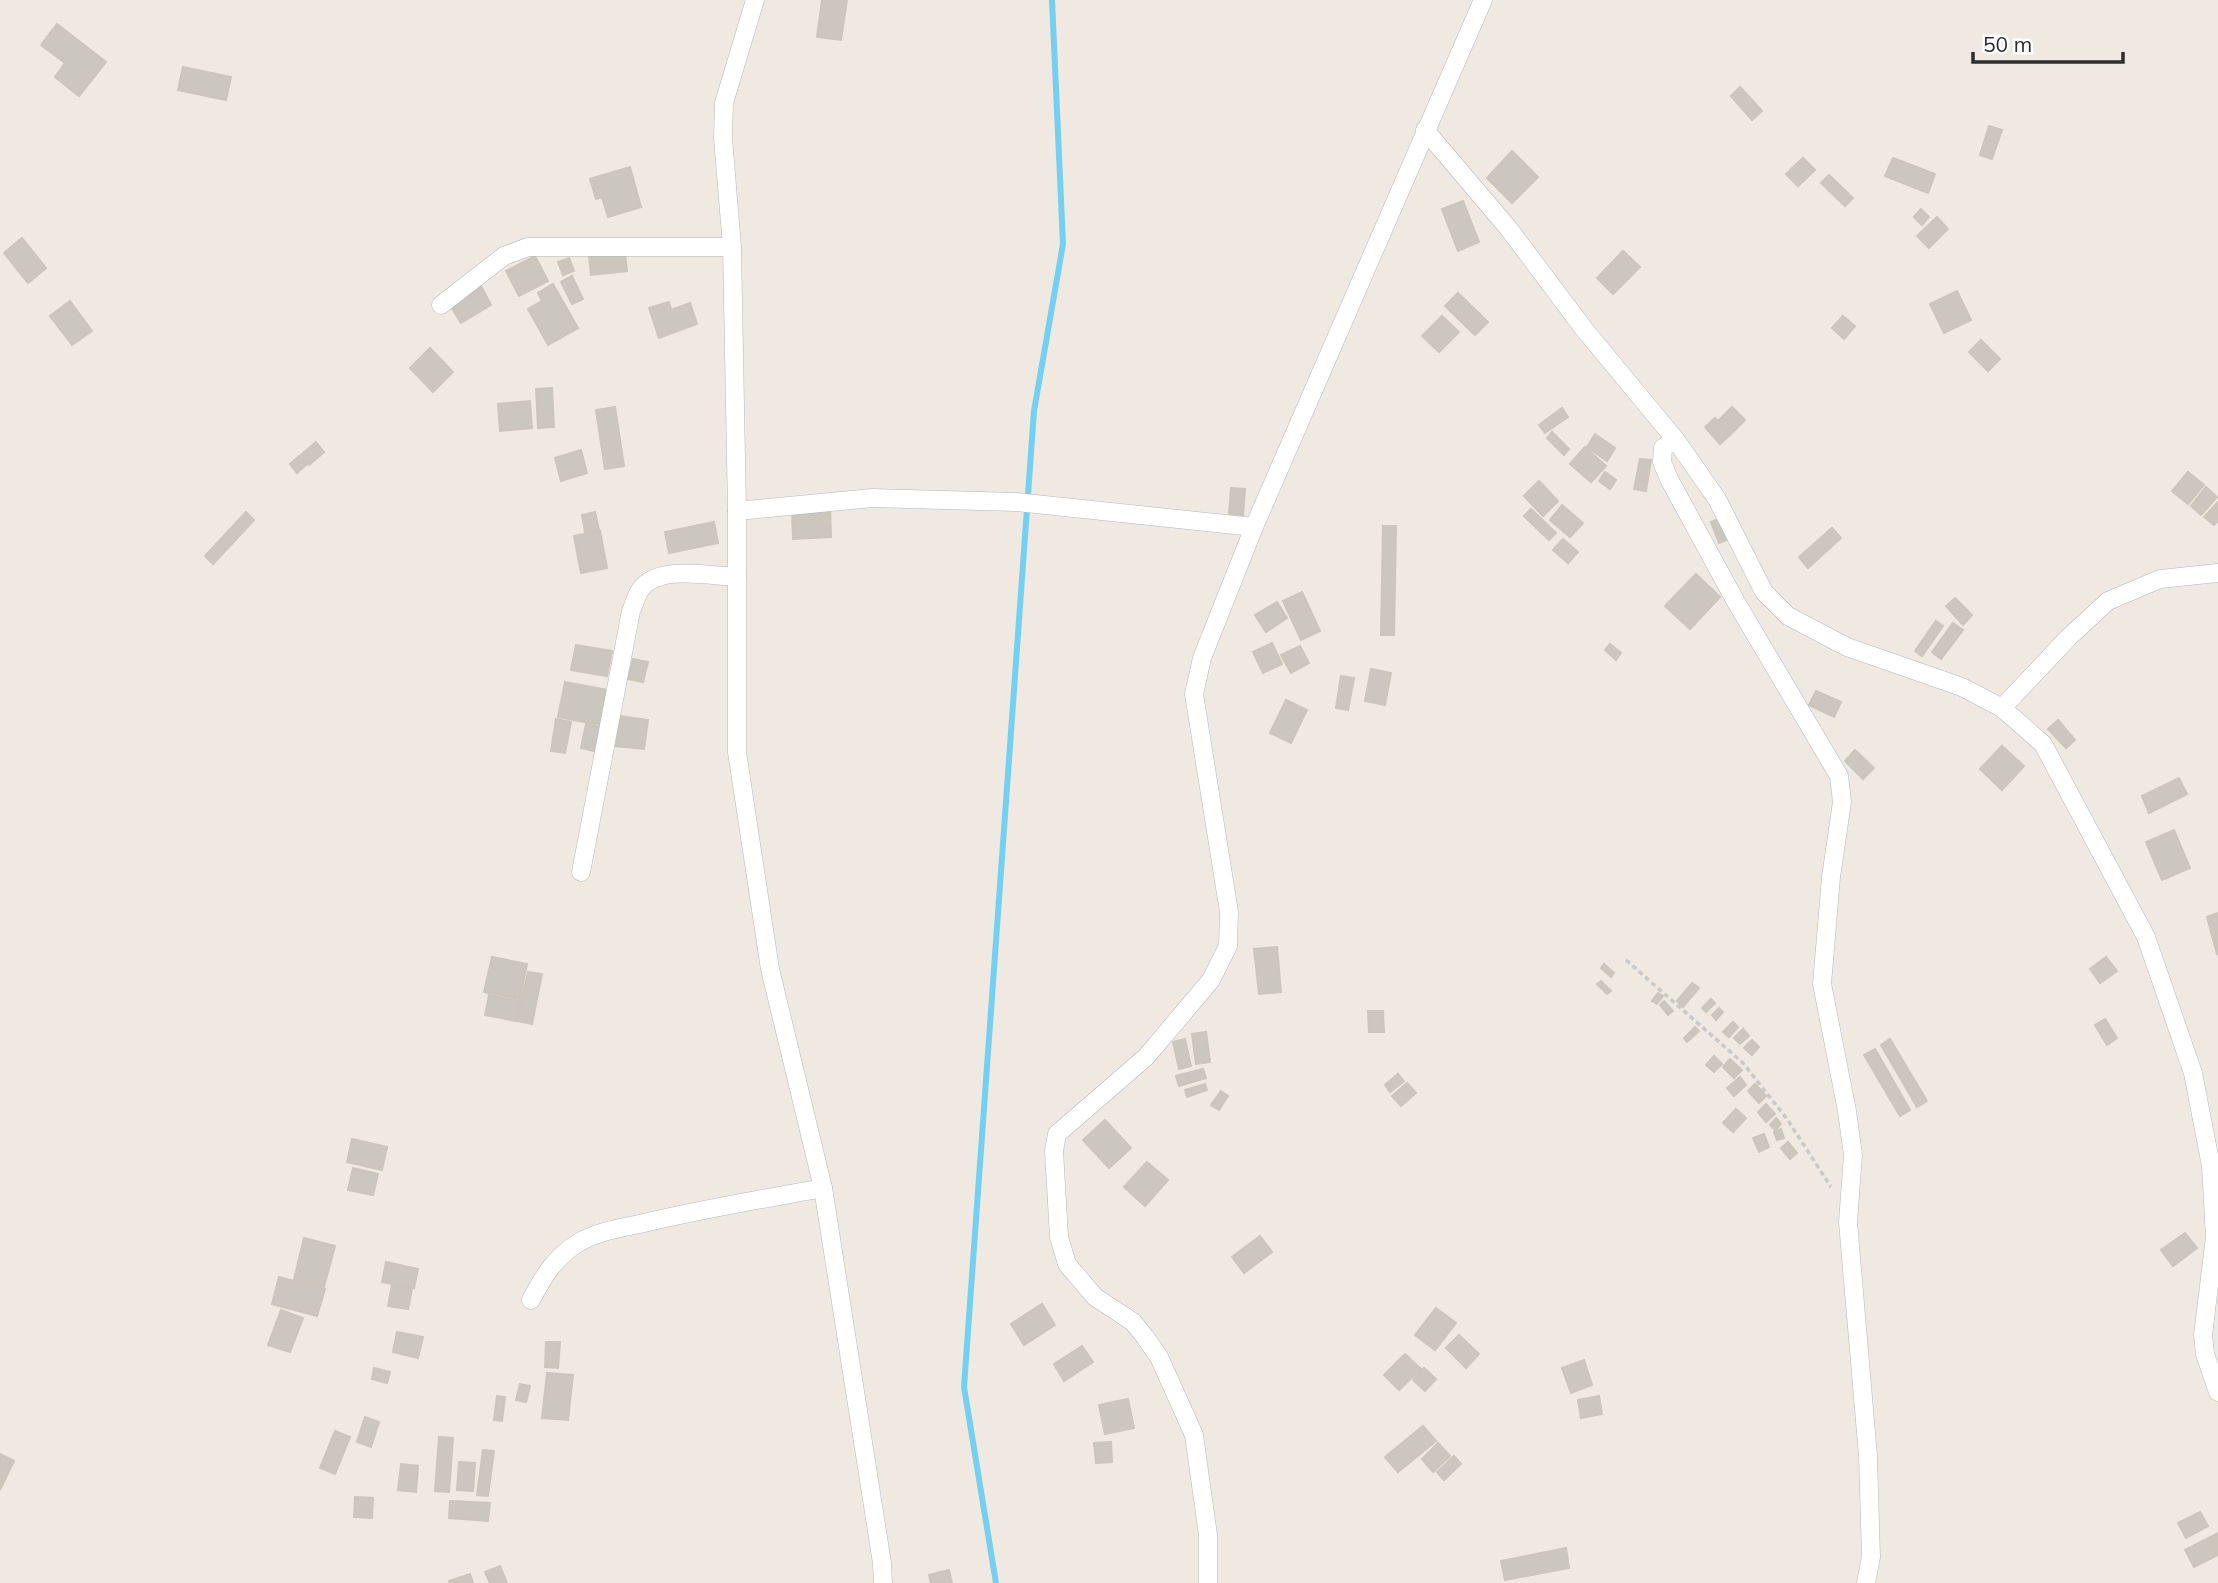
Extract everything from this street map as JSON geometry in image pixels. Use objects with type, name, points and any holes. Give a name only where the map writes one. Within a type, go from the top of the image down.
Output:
[{"type":"street","points":[[755,0],[724,103],[723,138],[732,247],[737,511],[737,752],[771,969],[823,1188],[883,1583]]},
{"type":"street","points":[[1208,1583],[1208,1535],[1194,1435],[1159,1357],[1145,1337],[1133,1322],[1096,1297],[1067,1264],[1059,1237],[1054,1151],[1057,1134],[1146,1057],[1211,980],[1228,946],[1228,912],[1194,694],[1202,658],[1254,527],[1483,0]]},
{"type":"street","points":[[1425,130],[1509,229],[1584,329],[1675,439],[1717,499],[1764,592],[1788,616],[1847,647],[1962,687],[2002,708],[2043,744],[2146,937],[2193,1073],[2211,1166],[2216,1239],[2203,1335],[2205,1354],[2218,1392]]},
{"type":"street","points":[[442,304],[504,256],[528,247],[732,247]]},
{"type":"street","points":[[1675,439],[1663,448],[1662,462],[1669,479],[1735,602],[1839,776],[1842,802],[1830,889],[1822,984],[1853,1154],[1849,1215],[1868,1456],[1871,1557],[1866,1583]]},
{"type":"street","points":[[737,511],[872,498],[1016,502],[1254,527]]},
{"type":"street","points":[[581,872],[631,611],[640,590],[666,573],[737,577]]},
{"type":"street","points":[[2002,708],[2069,637],[2108,601],[2160,579],[2218,573]]},
{"type":"street","points":[[531,1300],[544,1275],[557,1259],[576,1244],[592,1236],[684,1214],[823,1188]]},
{"type":"path","points":[[1626,960],[1743,1063],[1787,1119],[1849,1215]]},
{"type":"building","points":[[822,0],[847,0],[841,40],[817,37]]},
{"type":"building","points":[[57,24],[106,62],[79,96],[55,77],[65,63],[41,45]]},
{"type":"building","points":[[183,67],[231,77],[226,100],[178,90]]},
{"type":"building","points":[[1740,87],[1762,111],[1752,120],[1731,96]]},
{"type":"building","points":[[1989,126],[2002,130],[1992,159],[1980,155]]},
{"type":"building","points":[[1512,151],[1538,177],[1512,203],[1487,178]]},
{"type":"building","points":[[1803,158],[1815,170],[1798,186],[1786,174]]},
{"type":"building","points":[[1893,158],[1935,174],[1928,193],[1885,176]]},
{"type":"building","points":[[630,167],[641,207],[608,217],[602,197],[596,199],[590,179]]},
{"type":"building","points":[[1829,175],[1853,198],[1845,206],[1821,183]]},
{"type":"building","points":[[1463,201],[1479,242],[1458,251],[1442,209]]},
{"type":"building","points":[[1921,209],[1929,217],[1922,225],[1914,217]]},
{"type":"building","points":[[1937,217],[1948,229],[1929,248],[1917,236]]},
{"type":"building","points":[[22,238],[46,268],[28,283],[4,253]]},
{"type":"building","points":[[1623,251],[1640,267],[1613,294],[1597,278]]},
{"type":"building","points":[[625,252],[627,271],[591,275],[589,256]]},
{"type":"building","points":[[535,256],[548,281],[519,296],[506,271]]},
{"type":"building","points":[[569,258],[574,271],[563,275],[558,262]]},
{"type":"building","points":[[572,276],[583,299],[572,304],[561,282]]},
{"type":"building","points":[[553,284],[578,328],[548,345],[528,309],[542,301],[538,293]]},
{"type":"building","points":[[481,286],[491,305],[461,323],[450,305]]},
{"type":"building","points":[[1957,291],[1971,320],[1944,333],[1930,304]]},
{"type":"building","points":[[1458,293],[1488,322],[1475,335],[1445,306]]},
{"type":"building","points":[[70,301],[92,331],[72,345],[50,316]]},
{"type":"building","points":[[669,302],[671,310],[690,303],[697,324],[659,338],[649,308]]},
{"type":"building","points":[[1442,316],[1459,332],[1439,352],[1422,336]]},
{"type":"building","points":[[1843,316],[1855,326],[1844,339],[1832,328]]},
{"type":"building","points":[[1981,340],[2000,359],[1988,371],[1969,352]]},
{"type":"building","points":[[430,348],[453,372],[433,392],[410,368]]},
{"type":"building","points":[[552,388],[554,427],[538,428],[536,389]]},
{"type":"building","points":[[530,401],[532,428],[500,431],[498,404]]},
{"type":"building","points":[[615,407],[624,466],[605,469],[596,410]]},
{"type":"building","points":[[1732,407],[1745,420],[1731,434],[1718,421]]},
{"type":"building","points":[[1562,408],[1568,417],[1545,433],[1539,425]]},
{"type":"building","points":[[1715,418],[1730,435],[1720,444],[1705,427]]},
{"type":"building","points":[[1552,432],[1569,449],[1564,455],[1547,438]]},
{"type":"building","points":[[1595,434],[1615,448],[1607,461],[1587,447]]},
{"type":"building","points":[[316,442],[324,452],[309,465],[301,455]]},
{"type":"building","points":[[1585,447],[1606,466],[1591,482],[1570,464]]},
{"type":"building","points":[[581,450],[587,473],[561,481],[555,458]]},
{"type":"building","points":[[299,456],[307,464],[297,473],[290,464]]},
{"type":"building","points":[[1640,459],[1651,460],[1646,491],[1634,489]]},
{"type":"building","points":[[1605,472],[1616,480],[1610,489],[1599,481]]},
{"type":"building","points":[[2188,472],[2204,485],[2188,504],[2172,491]]},
{"type":"building","points":[[1539,481],[1558,501],[1543,516],[1524,496]]},
{"type":"building","points":[[2206,487],[2217,497],[2201,515],[2191,506]]},
{"type":"building","points":[[1231,488],[1245,489],[1243,515],[1229,514]]},
{"type":"building","points":[[2218,502],[2218,521],[2214,525],[2204,517]]},
{"type":"building","points":[[1562,505],[1583,523],[1570,537],[1550,520]]},
{"type":"building","points":[[830,508],[831,537],[793,539],[792,510]]},
{"type":"building","points":[[1531,509],[1556,533],[1549,540],[1524,516]]},
{"type":"building","points":[[246,512],[254,520],[213,564],[205,556]]},
{"type":"building","points":[[595,512],[599,530],[585,532],[582,515]]},
{"type":"building","points":[[1723,517],[1732,538],[1719,543],[1711,522]]},
{"type":"building","points":[[714,522],[718,543],[669,553],[665,532]]},
{"type":"building","points":[[1383,526],[1396,526],[1394,635],[1381,635]]},
{"type":"building","points":[[1832,528],[1841,538],[1808,568],[1799,557]]},
{"type":"building","points":[[600,531],[607,568],[581,573],[574,536]]},
{"type":"building","points":[[1563,539],[1578,552],[1568,563],[1553,550]]},
{"type":"building","points":[[1696,574],[1720,597],[1690,629],[1665,606]]},
{"type":"building","points":[[1302,592],[1320,631],[1301,640],[1283,601]]},
{"type":"building","points":[[1955,598],[1972,615],[1963,625],[1946,606]]},
{"type":"building","points":[[1277,602],[1287,618],[1266,632],[1255,615]]},
{"type":"building","points":[[1936,621],[1943,626],[1922,656],[1915,651]]},
{"type":"building","points":[[1953,623],[1963,630],[1941,659],[1932,652]]},
{"type":"building","points":[[1272,643],[1282,664],[1263,673],[1253,652]]},
{"type":"building","points":[[1610,644],[1621,653],[1616,660],[1605,650]]},
{"type":"building","points":[[576,645],[612,651],[607,676],[571,670]]},
{"type":"building","points":[[1300,646],[1309,663],[1291,673],[1281,655]]},
{"type":"building","points":[[633,659],[648,662],[643,682],[628,679]]},
{"type":"building","points":[[1371,669],[1391,673],[1385,705],[1365,701]]},
{"type":"building","points":[[1341,676],[1354,678],[1348,710],[1336,708]]},
{"type":"building","points":[[565,682],[608,690],[601,725],[558,717]]},
{"type":"building","points":[[1816,691],[1841,702],[1834,717],[1809,705]]},
{"type":"building","points":[[1286,700],[1307,710],[1291,743],[1270,733]]},
{"type":"building","points":[[620,716],[648,720],[644,749],[616,746]]},
{"type":"building","points":[[556,719],[571,722],[565,753],[551,751]]},
{"type":"building","points":[[2058,720],[2075,740],[2066,748],[2048,729]]},
{"type":"building","points":[[586,724],[599,727],[594,751],[581,748]]},
{"type":"building","points":[[2002,746],[2024,766],[2002,790],[1980,769]]},
{"type":"building","points":[[1855,750],[1874,768],[1863,779],[1845,761]]},
{"type":"building","points":[[2179,778],[2187,794],[2149,813],[2142,796]]},
{"type":"building","points":[[2174,830],[2190,868],[2162,880],[2146,842]]},
{"type":"building","points":[[2218,913],[2218,953],[2217,954],[2207,917]]},
{"type":"building","points":[[1277,947],[1281,992],[1259,994],[1254,949]]},
{"type":"building","points":[[492,957],[527,964],[520,999],[484,992]]},
{"type":"building","points":[[2106,957],[2117,971],[2100,983],[2090,969]]},
{"type":"building","points":[[1604,964],[1614,973],[1611,977],[1601,968]]},
{"type":"building","points":[[528,972],[542,974],[532,1024],[517,1021]]},
{"type":"building","points":[[1601,981],[1611,991],[1607,994],[1597,984]]},
{"type":"building","points":[[1692,983],[1699,988],[1683,1007],[1677,1001]]},
{"type":"building","points":[[1658,993],[1663,996],[1657,1004],[1652,1001]]},
{"type":"building","points":[[489,995],[520,1001],[516,1021],[485,1015]]},
{"type":"building","points":[[1711,999],[1715,1003],[1706,1012],[1702,1008]]},
{"type":"building","points":[[1664,1001],[1673,1011],[1668,1015],[1660,1005]]},
{"type":"building","points":[[1719,1008],[1723,1012],[1716,1020],[1712,1015]]},
{"type":"building","points":[[1368,1011],[1383,1011],[1384,1032],[1369,1032]]},
{"type":"building","points":[[2105,1019],[2117,1038],[2107,1045],[2095,1025]]},
{"type":"building","points":[[1733,1022],[1738,1027],[1729,1037],[1723,1032]]},
{"type":"building","points":[[1695,1027],[1699,1031],[1687,1042],[1684,1038]]},
{"type":"building","points":[[1743,1029],[1749,1036],[1740,1044],[1734,1038]]},
{"type":"building","points":[[1206,1032],[1210,1062],[1196,1064],[1192,1034]]},
{"type":"building","points":[[1185,1039],[1191,1066],[1179,1069],[1173,1042]]},
{"type":"building","points":[[1890,1039],[1927,1101],[1917,1107],[1881,1045]]},
{"type":"building","points":[[1752,1040],[1759,1047],[1752,1055],[1744,1048]]},
{"type":"building","points":[[1875,1049],[1910,1110],[1900,1116],[1864,1055]]},
{"type":"building","points":[[1714,1056],[1722,1064],[1714,1072],[1706,1065]]},
{"type":"building","points":[[1730,1059],[1742,1070],[1734,1078],[1723,1067]]},
{"type":"building","points":[[1203,1069],[1206,1078],[1179,1086],[1176,1076]]},
{"type":"building","points":[[1398,1074],[1404,1081],[1390,1092],[1385,1085]]},
{"type":"building","points":[[1740,1077],[1746,1085],[1734,1096],[1727,1088]]},
{"type":"building","points":[[1407,1083],[1416,1093],[1401,1106],[1392,1096]]},
{"type":"building","points":[[1205,1084],[1207,1090],[1187,1097],[1185,1090]]},
{"type":"building","points":[[1755,1084],[1766,1096],[1759,1103],[1748,1091]]},
{"type":"building","points":[[1221,1091],[1228,1096],[1219,1110],[1211,1105]]},
{"type":"building","points":[[1766,1104],[1775,1114],[1766,1122],[1758,1112]]},
{"type":"building","points":[[1736,1109],[1746,1118],[1733,1132],[1723,1123]]},
{"type":"building","points":[[1776,1118],[1781,1124],[1775,1130],[1770,1125]]},
{"type":"building","points":[[1105,1120],[1131,1148],[1109,1168],[1083,1140]]},
{"type":"building","points":[[1781,1129],[1784,1138],[1777,1140],[1774,1132]]},
{"type":"building","points":[[1764,1134],[1769,1147],[1759,1152],[1753,1138]]},
{"type":"building","points":[[352,1139],[387,1147],[382,1170],[347,1162]]},
{"type":"building","points":[[1788,1142],[1797,1153],[1790,1159],[1781,1148]]},
{"type":"building","points":[[1147,1162],[1168,1180],[1145,1206],[1124,1187]]},
{"type":"building","points":[[353,1168],[378,1174],[373,1195],[348,1190]]},
{"type":"building","points":[[2185,1233],[2197,1248],[2173,1266],[2161,1250]]},
{"type":"building","points":[[1260,1236],[1272,1252],[1244,1273],[1232,1257]]},
{"type":"building","points":[[304,1238],[335,1246],[324,1287],[294,1279]]},
{"type":"building","points":[[386,1262],[418,1269],[414,1288],[382,1282]]},
{"type":"building","points":[[279,1277],[325,1289],[317,1316],[272,1304]]},
{"type":"building","points":[[392,1285],[412,1289],[408,1309],[388,1306]]},
{"type":"building","points":[[1042,1304],[1055,1325],[1024,1345],[1011,1324]]},
{"type":"building","points":[[1436,1308],[1456,1323],[1435,1350],[1415,1335]]},
{"type":"building","points":[[281,1310],[303,1318],[290,1352],[268,1345]]},
{"type":"building","points":[[397,1332],[423,1337],[418,1358],[393,1352]]},
{"type":"building","points":[[1459,1335],[1479,1354],[1466,1368],[1446,1348]]},
{"type":"building","points":[[546,1342],[560,1342],[558,1368],[545,1367]]},
{"type":"building","points":[[1082,1346],[1093,1362],[1064,1381],[1054,1364]]},
{"type":"building","points":[[1405,1354],[1421,1369],[1399,1390],[1384,1375]]},
{"type":"building","points":[[1584,1360],[1592,1385],[1571,1393],[1562,1368]]},
{"type":"building","points":[[374,1368],[390,1372],[387,1383],[372,1379]]},
{"type":"building","points":[[1424,1368],[1436,1379],[1425,1391],[1413,1380]]},
{"type":"building","points":[[547,1373],[573,1375],[568,1420],[542,1418]]},
{"type":"building","points":[[520,1384],[530,1386],[526,1402],[516,1400]]},
{"type":"building","points":[[497,1396],[505,1397],[502,1421],[494,1420]]},
{"type":"building","points":[[1599,1396],[1602,1414],[1581,1418],[1578,1400]]},
{"type":"building","points":[[1128,1399],[1134,1428],[1105,1434],[1099,1405]]},
{"type":"building","points":[[365,1417],[379,1422],[371,1447],[357,1442]]},
{"type":"building","points":[[1423,1426],[1436,1441],[1398,1472],[1385,1457]]},
{"type":"building","points":[[335,1431],[350,1437],[335,1474],[320,1468]]},
{"type":"building","points":[[439,1437],[453,1438],[449,1492],[435,1491]]},
{"type":"building","points":[[1111,1442],[1112,1462],[1096,1463],[1094,1443]]},
{"type":"building","points":[[1438,1443],[1450,1456],[1433,1472],[1422,1459]]},
{"type":"building","points":[[483,1450],[494,1451],[488,1496],[477,1495]]},
{"type":"building","points":[[0,1454],[14,1461],[0,1490]]},
{"type":"building","points":[[1454,1456],[1461,1464],[1444,1480],[1437,1472]]},
{"type":"building","points":[[459,1462],[475,1463],[473,1491],[457,1490]]},
{"type":"building","points":[[401,1464],[418,1466],[416,1492],[398,1490]]},
{"type":"building","points":[[355,1497],[373,1498],[372,1518],[354,1517]]},
{"type":"building","points":[[450,1501],[490,1503],[488,1521],[449,1518]]},
{"type":"building","points":[[2200,1512],[2208,1526],[2186,1538],[2178,1523]]},
{"type":"building","points":[[2218,1533],[2218,1555],[2194,1567],[2185,1550]]},
{"type":"building","points":[[1566,1548],[1569,1568],[1505,1580],[1501,1561]]},
{"type":"building","points":[[500,1566],[507,1583],[490,1583],[485,1572]]},
{"type":"building","points":[[949,1570],[952,1583],[931,1583],[929,1575]]},
{"type":"building","points":[[470,1574],[473,1583],[449,1581]]},
{"type":"waterway","points":[[996,1583],[964,1387],[1034,411],[1063,244],[1052,0]]}]
